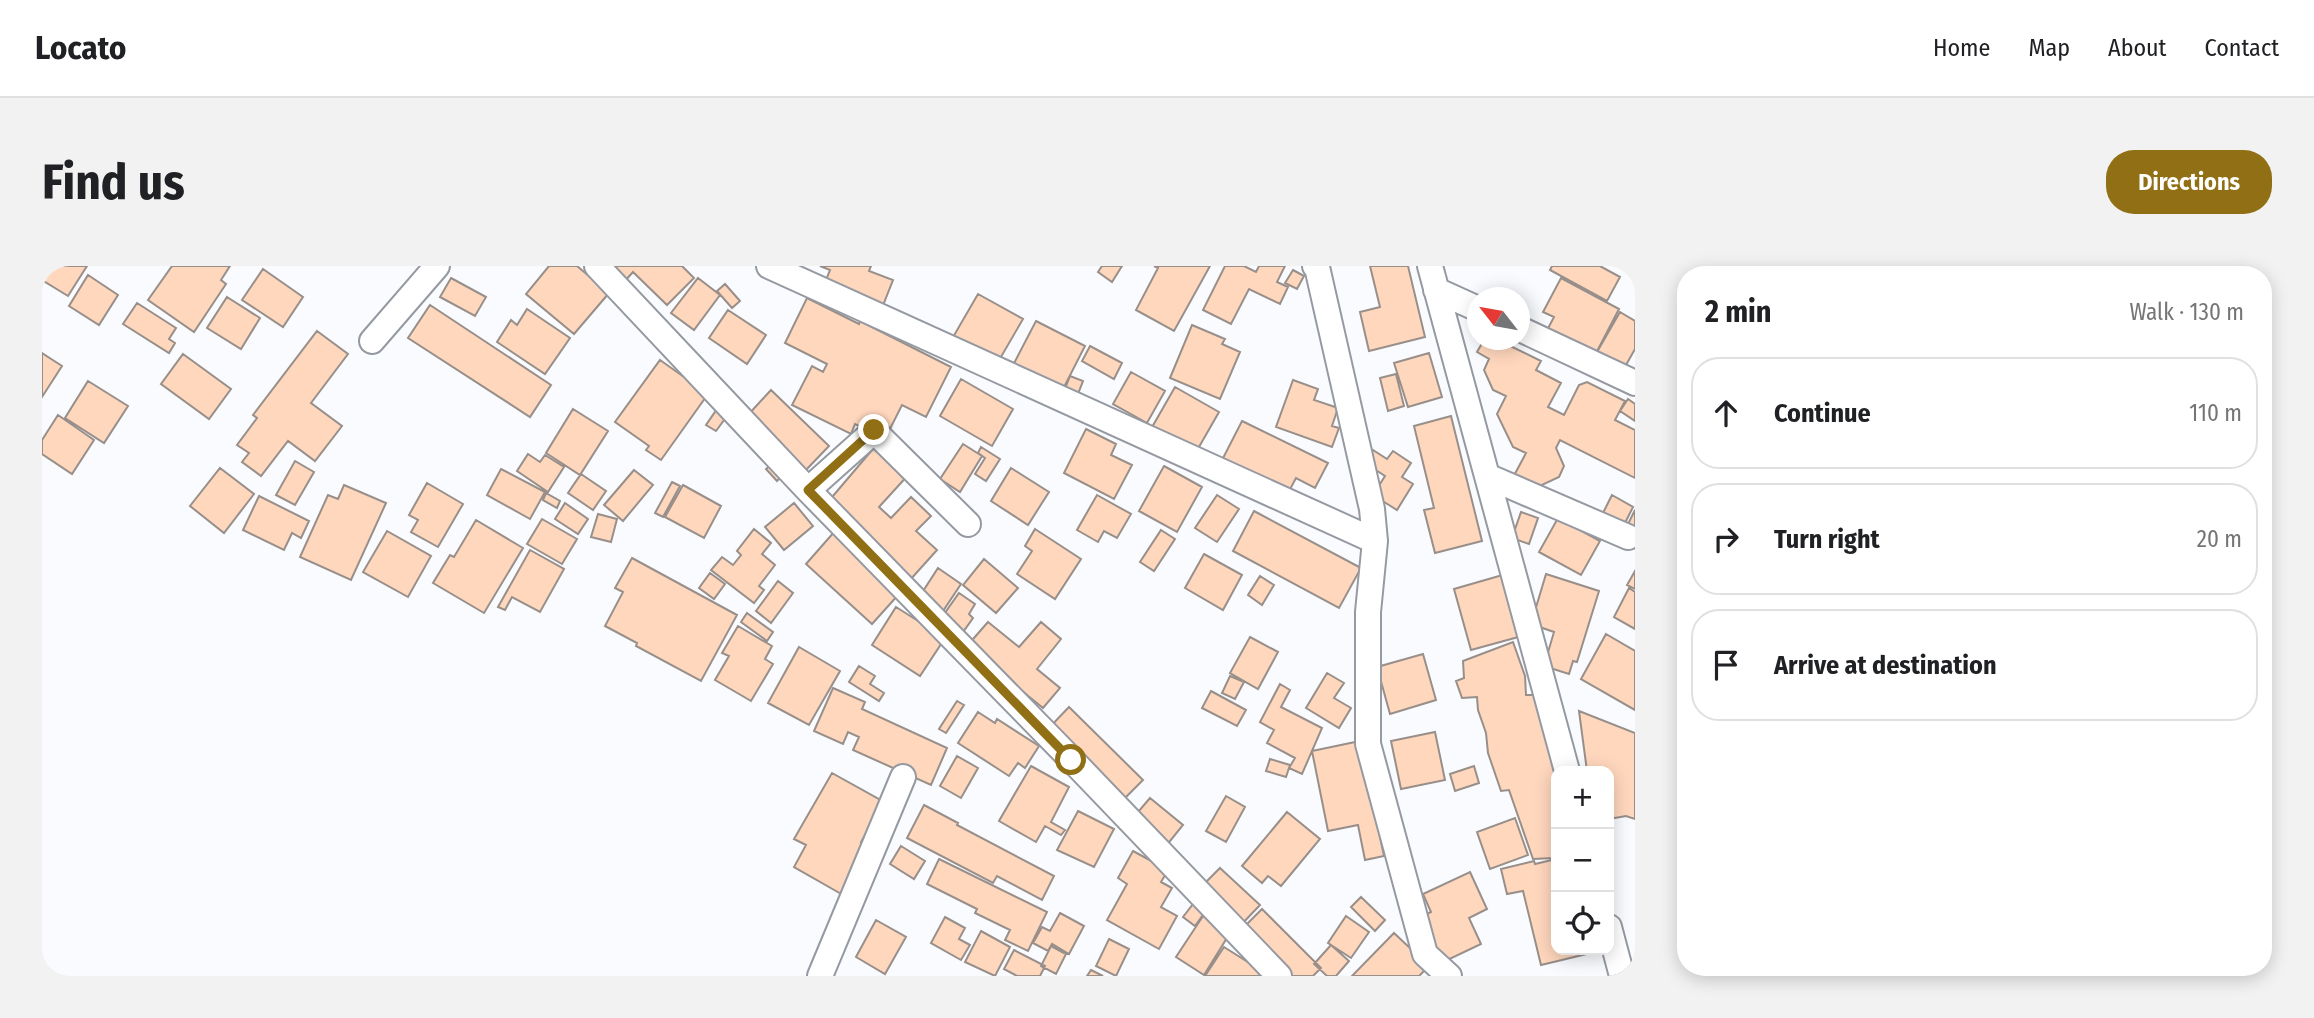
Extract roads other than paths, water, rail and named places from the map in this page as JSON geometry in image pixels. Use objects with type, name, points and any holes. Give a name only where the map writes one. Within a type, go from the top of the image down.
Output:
[{"type":"street","points":[[372,341],[437,266]]},
{"type":"street","points":[[597,266],[808,490],[1279,976]]},
{"type":"street","points":[[769,266],[1375,541]]},
{"type":"street","points":[[1317,266],[1372,509],[1375,541],[1368,612],[1368,744],[1425,954],[1449,976]]},
{"type":"street","points":[[1433,278],[1467,301]]},
{"type":"street","points":[[1433,278],[1566,766]]},
{"type":"street","points":[[1530,334],[1635,383]]},
{"type":"street","points":[[808,490],[874,430],[968,524]]},
{"type":"street","points":[[1486,476],[1628,537]]},
{"type":"street","points":[[820,976],[903,777]]},
{"type":"street","points":[[1614,946],[1622,976]]}]
